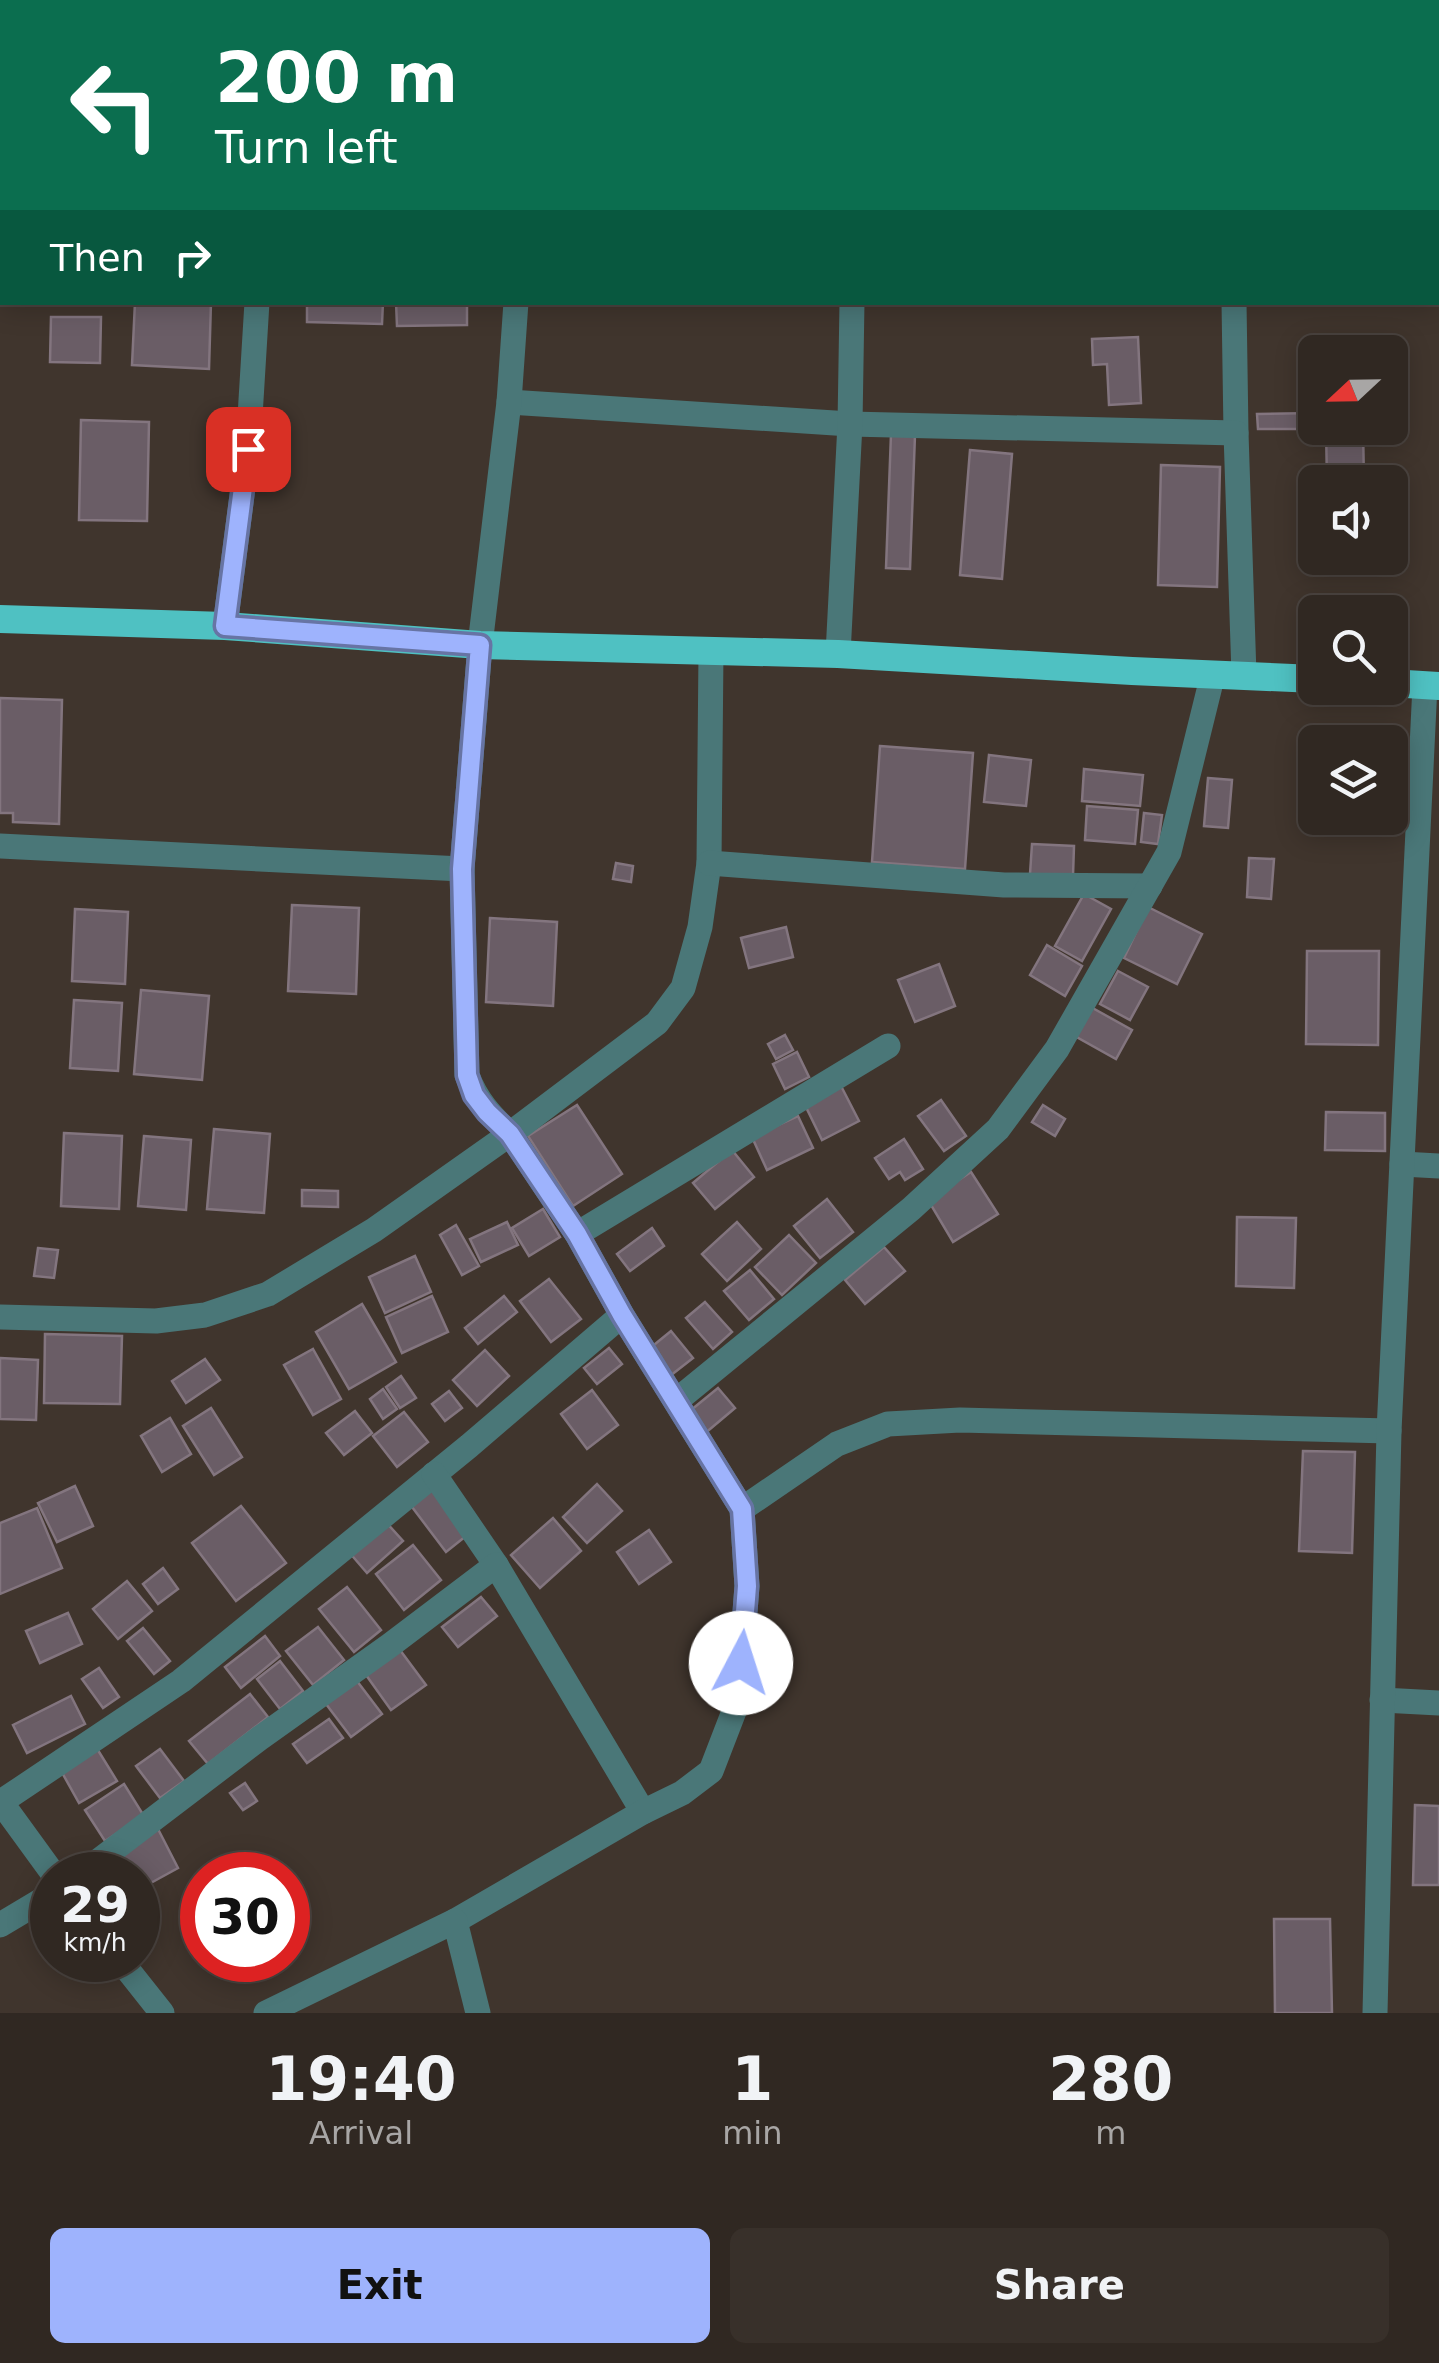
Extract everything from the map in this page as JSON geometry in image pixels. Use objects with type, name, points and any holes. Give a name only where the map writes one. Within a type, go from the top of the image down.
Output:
[{"type":"highway","points":[[0,619],[225,626],[480,645],[838,654],[1298,678]]},
{"type":"street","points":[[225,626],[248,449],[257,305]]},
{"type":"street","points":[[266,2013],[455,1921],[642,1812],[682,1793],[710,1771],[738,1701],[747,1586],[742,1509],[622,1315],[577,1234],[510,1134],[474,1095],[467,1075],[462,869],[480,645],[509,402],[516,305]]},
{"type":"street","points":[[838,654],[852,305]]},
{"type":"street","points":[[1234,305],[1244,675]]},
{"type":"street","points":[[509,402],[850,424],[1236,434]]},
{"type":"street","points":[[0,1317],[156,1321],[205,1316],[268,1294],[374,1230],[657,1024],[683,988],[700,927],[709,863],[711,650]]},
{"type":"street","points":[[676,1401],[912,1209],[998,1129],[1057,1049],[1169,852],[1213,674]]},
{"type":"street","points":[[1375,2013],[1389,1431],[1432,686]]},
{"type":"street","points":[[0,846],[462,869]]},
{"type":"street","points":[[709,863],[1004,885],[1150,886]]},
{"type":"street","points":[[577,1234],[888,1046]]},
{"type":"street","points":[[1402,1164],[1439,1166]]},
{"type":"street","points":[[37,1852],[0,1801],[181,1681],[622,1315]]},
{"type":"street","points":[[742,1509],[837,1444],[888,1424],[960,1420],[1389,1431]]},
{"type":"street","points":[[434,1474],[496,1565],[642,1812]]},
{"type":"street","points":[[110,1852],[496,1565]]},
{"type":"street","points":[[1382,1700],[1439,1703]]},
{"type":"street","points":[[0,1925],[30,1907]]},
{"type":"street","points":[[455,1921],[478,2013]]},
{"type":"street","points":[[137,1982],[162,2013]]},
{"type":"building","points":[[135,305],[211,305],[209,369],[132,365]]},
{"type":"building","points":[[307,305],[383,305],[382,324],[307,322]]},
{"type":"building","points":[[396,305],[467,305],[467,325],[397,326]]},
{"type":"building","points":[[51,317],[101,317],[100,363],[50,362]]},
{"type":"building","points":[[1138,337],[1141,403],[1109,405],[1107,364],[1093,365],[1092,339]]},
{"type":"building","points":[[1298,413],[1298,429],[1258,429],[1257,414]]},
{"type":"building","points":[[81,420],[149,422],[147,521],[79,520]]},
{"type":"building","points":[[891,434],[915,435],[910,569],[886,568]]},
{"type":"building","points":[[1326,445],[1363,445],[1364,465],[1327,465]]},
{"type":"building","points":[[970,450],[1012,454],[1002,579],[960,575]]},
{"type":"building","points":[[1161,465],[1220,467],[1217,587],[1158,585]]},
{"type":"building","points":[[0,698],[62,700],[59,824],[13,822],[13,813],[0,813]]},
{"type":"building","points":[[880,746],[973,753],[965,869],[872,862]]},
{"type":"building","points":[[989,755],[1031,760],[1026,806],[984,802]]},
{"type":"building","points":[[1084,769],[1143,775],[1140,806],[1082,801]]},
{"type":"building","points":[[1208,778],[1232,780],[1228,828],[1204,826]]},
{"type":"building","points":[[1087,806],[1138,810],[1135,844],[1085,840]]},
{"type":"building","points":[[1144,813],[1162,815],[1158,844],[1141,842]]},
{"type":"building","points":[[1032,844],[1074,846],[1073,876],[1030,874]]},
{"type":"building","points":[[1249,858],[1274,859],[1271,899],[1247,897]]},
{"type":"building","points":[[616,863],[633,866],[631,882],[613,879]]},
{"type":"building","points":[[1084,894],[1111,909],[1082,961],[1055,946]]},
{"type":"building","points":[[292,905],[359,908],[356,994],[288,991]]},
{"type":"building","points":[[1148,907],[1202,934],[1177,984],[1124,958]]},
{"type":"building","points":[[75,909],[128,912],[125,984],[72,981]]},
{"type":"building","points":[[490,918],[557,922],[553,1006],[486,1002]]},
{"type":"building","points":[[786,927],[793,957],[749,968],[741,938]]},
{"type":"building","points":[[1047,945],[1082,966],[1065,996],[1030,975]]},
{"type":"building","points":[[1307,951],[1379,951],[1378,1045],[1306,1044]]},
{"type":"building","points":[[939,964],[955,1006],[915,1022],[898,980]]},
{"type":"building","points":[[1118,971],[1148,987],[1130,1020],[1100,1004]]},
{"type":"building","points":[[141,990],[209,996],[202,1080],[134,1074]]},
{"type":"building","points":[[74,1000],[122,1003],[118,1071],[70,1068]]},
{"type":"building","points":[[1089,1006],[1132,1030],[1116,1059],[1073,1035]]},
{"type":"building","points":[[785,1035],[793,1050],[776,1059],[768,1044]]},
{"type":"building","points":[[797,1052],[809,1077],[785,1089],[773,1064]]},
{"type":"building","points":[[840,1084],[859,1121],[822,1140],[804,1103]]},
{"type":"building","points":[[941,1100],[966,1136],[944,1151],[918,1116]]},
{"type":"building","points":[[577,1105],[622,1174],[573,1206],[528,1136]]},
{"type":"building","points":[[1043,1105],[1065,1119],[1055,1136],[1032,1122]]},
{"type":"building","points":[[1326,1112],[1385,1113],[1385,1151],[1325,1150]]},
{"type":"building","points":[[798,1116],[813,1148],[767,1170],[752,1137]]},
{"type":"building","points":[[214,1129],[270,1134],[264,1213],[207,1209]]},
{"type":"building","points":[[64,1133],[122,1136],[119,1209],[61,1206]]},
{"type":"building","points":[[144,1136],[191,1140],[186,1210],[138,1206]]},
{"type":"building","points":[[904,1139],[923,1169],[905,1180],[900,1172],[889,1179],[875,1158]]},
{"type":"building","points":[[732,1150],[754,1177],[715,1209],[693,1183]]},
{"type":"building","points":[[971,1172],[998,1214],[953,1242],[928,1200]]},
{"type":"building","points":[[302,1190],[338,1191],[338,1207],[302,1206]]},
{"type":"building","points":[[827,1199],[853,1232],[820,1258],[794,1226]]},
{"type":"building","points":[[543,1209],[560,1237],[529,1256],[512,1228]]},
{"type":"building","points":[[1237,1217],[1296,1218],[1294,1288],[1236,1286]]},
{"type":"building","points":[[507,1222],[518,1245],[481,1262],[470,1239]]},
{"type":"building","points":[[737,1222],[761,1249],[727,1281],[702,1254]]},
{"type":"building","points":[[456,1225],[479,1266],[462,1275],[440,1235]]},
{"type":"building","points":[[652,1228],[664,1246],[630,1271],[617,1254]]},
{"type":"building","points":[[789,1235],[816,1263],[782,1295],[755,1267]]},
{"type":"building","points":[[884,1247],[905,1271],[865,1304],[845,1280]]},
{"type":"building","points":[[38,1248],[58,1250],[54,1278],[34,1276]]},
{"type":"building","points":[[415,1256],[431,1292],[385,1313],[369,1277]]},
{"type":"building","points":[[750,1270],[774,1299],[749,1320],[724,1291]]},
{"type":"building","points":[[549,1279],[581,1319],[551,1342],[520,1301]]},
{"type":"building","points":[[432,1296],[448,1332],[402,1353],[386,1317]]},
{"type":"building","points":[[504,1296],[517,1312],[478,1344],[465,1328]]},
{"type":"building","points":[[705,1302],[732,1332],[713,1349],[686,1318]]},
{"type":"building","points":[[362,1304],[396,1362],[349,1389],[316,1332]]},
{"type":"building","points":[[671,1331],[693,1358],[670,1376],[649,1349]]},
{"type":"building","points":[[45,1334],[122,1336],[120,1404],[44,1403]]},
{"type":"building","points":[[609,1348],[622,1364],[597,1384],[584,1368]]},
{"type":"building","points":[[313,1349],[341,1399],[313,1415],[284,1365]]},
{"type":"building","points":[[485,1350],[509,1376],[477,1406],[453,1380]]},
{"type":"building","points":[[0,1358],[38,1360],[36,1420],[0,1419]]},
{"type":"building","points":[[205,1359],[220,1380],[186,1403],[172,1381]]},
{"type":"building","points":[[401,1376],[416,1398],[400,1408],[386,1387]]},
{"type":"building","points":[[718,1388],[735,1408],[703,1435],[685,1415]]},
{"type":"building","points":[[383,1389],[397,1409],[383,1419],[370,1399]]},
{"type":"building","points":[[592,1390],[618,1425],[587,1449],[561,1414]]},
{"type":"building","points":[[449,1391],[462,1408],[445,1421],[432,1404]]},
{"type":"building","points":[[211,1408],[242,1457],[214,1475],[183,1426]]},
{"type":"building","points":[[355,1411],[372,1433],[344,1455],[326,1433]]},
{"type":"building","points":[[404,1412],[428,1442],[397,1467],[373,1436]]},
{"type":"building","points":[[170,1418],[191,1454],[162,1472],[141,1436]]},
{"type":"building","points":[[1303,1451],[1355,1452],[1352,1553],[1299,1551]]},
{"type":"building","points":[[597,1484],[622,1511],[587,1543],[563,1517]]},
{"type":"building","points":[[75,1486],[93,1526],[57,1542],[38,1503]]},
{"type":"building","points":[[430,1487],[466,1536],[446,1552],[409,1503]]},
{"type":"building","points":[[241,1506],[286,1563],[236,1601],[192,1543]]},
{"type":"building","points":[[37,1508],[62,1568],[0,1594],[0,1523]]},
{"type":"building","points":[[553,1518],[581,1551],[540,1588],[511,1555]]},
{"type":"building","points":[[384,1520],[403,1541],[367,1573],[348,1551]]},
{"type":"building","points":[[649,1530],[671,1562],[639,1584],[617,1552]]},
{"type":"building","points":[[413,1545],[441,1580],[404,1610],[376,1574]]},
{"type":"building","points":[[163,1568],[178,1589],[158,1604],[143,1584]]},
{"type":"building","points":[[127,1581],[152,1611],[118,1639],[93,1609]]},
{"type":"building","points":[[347,1587],[381,1630],[354,1652],[319,1609]]},
{"type":"building","points":[[481,1597],[497,1616],[458,1647],[442,1627]]},
{"type":"building","points":[[68,1613],[82,1644],[40,1663],[26,1631]]},
{"type":"building","points":[[318,1627],[344,1660],[313,1685],[286,1651]]},
{"type":"building","points":[[143,1628],[170,1661],[154,1674],[127,1641]]},
{"type":"building","points":[[265,1636],[280,1656],[241,1688],[225,1667]]},
{"type":"building","points":[[400,1650],[426,1685],[391,1710],[366,1675]]},
{"type":"building","points":[[280,1661],[303,1691],[280,1709],[257,1679]]},
{"type":"building","points":[[99,1668],[119,1697],[103,1708],[82,1679]]},
{"type":"building","points":[[357,1681],[382,1714],[351,1737],[326,1704]]},
{"type":"building","points":[[250,1694],[268,1717],[208,1764],[189,1741]]},
{"type":"building","points":[[71,1696],[85,1724],[27,1753],[13,1725]]},
{"type":"building","points":[[329,1719],[343,1738],[307,1763],[293,1744]]},
{"type":"building","points":[[96,1747],[117,1781],[79,1803],[60,1769]]},
{"type":"building","points":[[160,1749],[184,1781],[160,1798],[136,1766]]},
{"type":"building","points":[[245,1783],[257,1801],[243,1810],[230,1793]]},
{"type":"building","points":[[124,1784],[144,1816],[105,1841],[85,1810]]},
{"type":"building","points":[[1415,1805],[1439,1806],[1439,1885],[1413,1885]]},
{"type":"building","points":[[158,1829],[178,1868],[160,1878],[160,1852],[114,1852]]},
{"type":"building","points":[[1274,1919],[1330,1919],[1332,2013],[1275,2013]]},
{"type":"route","points":[[248,449],[225,626],[480,645],[462,869],[467,1075],[474,1095],[510,1134],[577,1234],[622,1315],[742,1509],[747,1586],[741,1663]]}]
